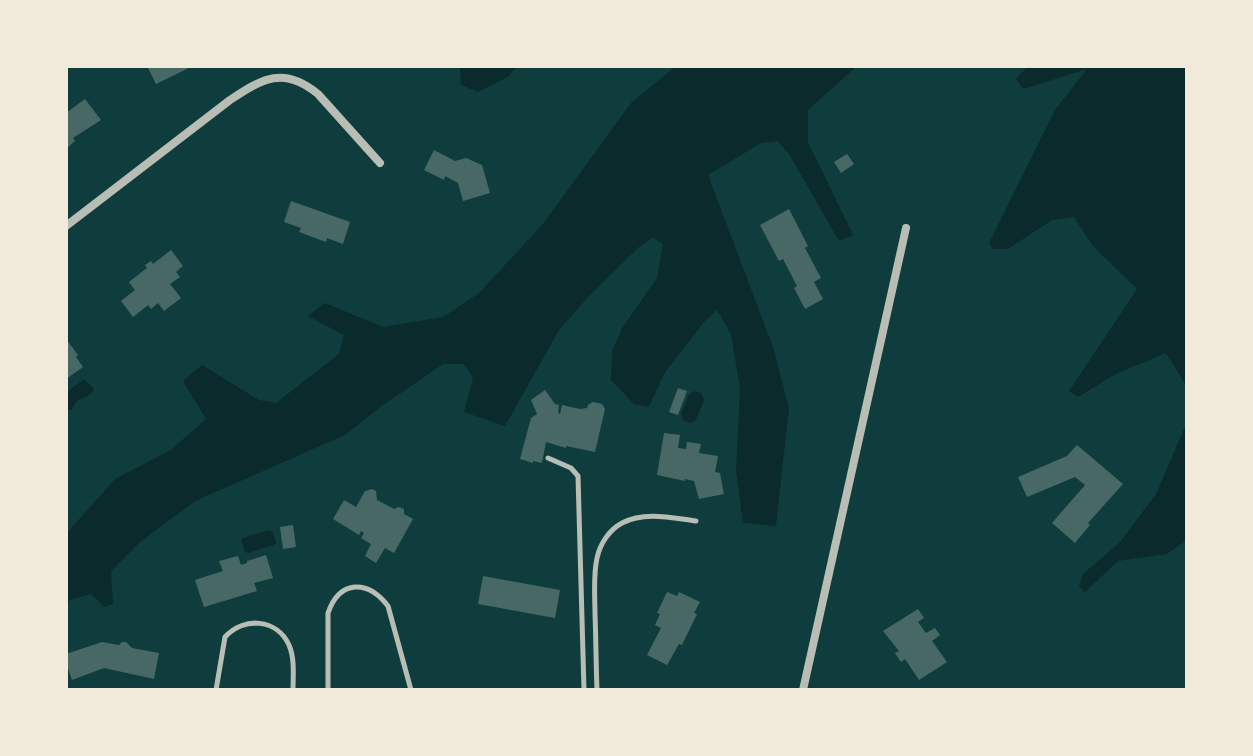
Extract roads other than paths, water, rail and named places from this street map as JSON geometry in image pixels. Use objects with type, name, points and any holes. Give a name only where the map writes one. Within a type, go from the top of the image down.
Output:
[{"type":"street","points":[[66,226],[230,100],[267,79],[282,77],[307,84],[380,163]]},
{"type":"street","points":[[803,690],[906,228]]},
{"type":"lane","points":[[548,458],[571,468],[578,476],[584,690]]},
{"type":"lane","points":[[597,690],[596,559],[601,545],[610,532],[622,523],[642,517],[696,521]]},
{"type":"lane","points":[[328,690],[328,613],[340,591],[359,587],[371,589],[388,606],[411,690]]},
{"type":"lane","points":[[216,690],[225,637],[241,625],[262,623],[281,633],[289,644],[293,690]]},
{"type":"water","points":[[460,66],[517,66],[508,77],[478,92],[461,85]]},
{"type":"water","points":[[676,66],[857,66],[808,110],[808,142],[853,235],[839,241],[789,154],[777,141],[761,143],[708,175],[773,347],[789,408],[776,526],[743,523],[736,471],[740,389],[731,334],[717,310],[665,372],[649,407],[634,404],[611,380],[612,352],[622,328],[657,278],[663,244],[653,238],[639,247],[559,330],[505,426],[464,412],[473,378],[464,364],[443,364],[345,435],[195,501],[140,542],[111,571],[113,604],[104,607],[91,594],[66,604],[66,534],[115,479],[171,450],[206,419],[183,381],[202,365],[259,400],[276,403],[339,354],[344,335],[308,316],[325,303],[383,327],[443,317],[479,293],[543,224],[631,103]]},
{"type":"water","points":[[1028,66],[1187,66],[1187,387],[1166,353],[1116,374],[1078,397],[1069,391],[1137,289],[1092,245],[1074,217],[1052,220],[1008,249],[992,249],[989,243],[1055,110],[1087,69],[1023,89],[1016,79]]},
{"type":"water","points":[[84,379],[93,392],[78,400],[71,410],[66,409],[66,393]]},
{"type":"water","points":[[695,391],[701,393],[704,400],[696,420],[690,423],[683,420],[681,414],[689,394]]},
{"type":"water","points":[[1187,422],[1187,540],[1167,554],[1118,561],[1085,592],[1079,586],[1083,574],[1120,542],[1156,494]]},
{"type":"water","points":[[272,531],[276,542],[274,545],[245,552],[241,541],[243,538]]}]
